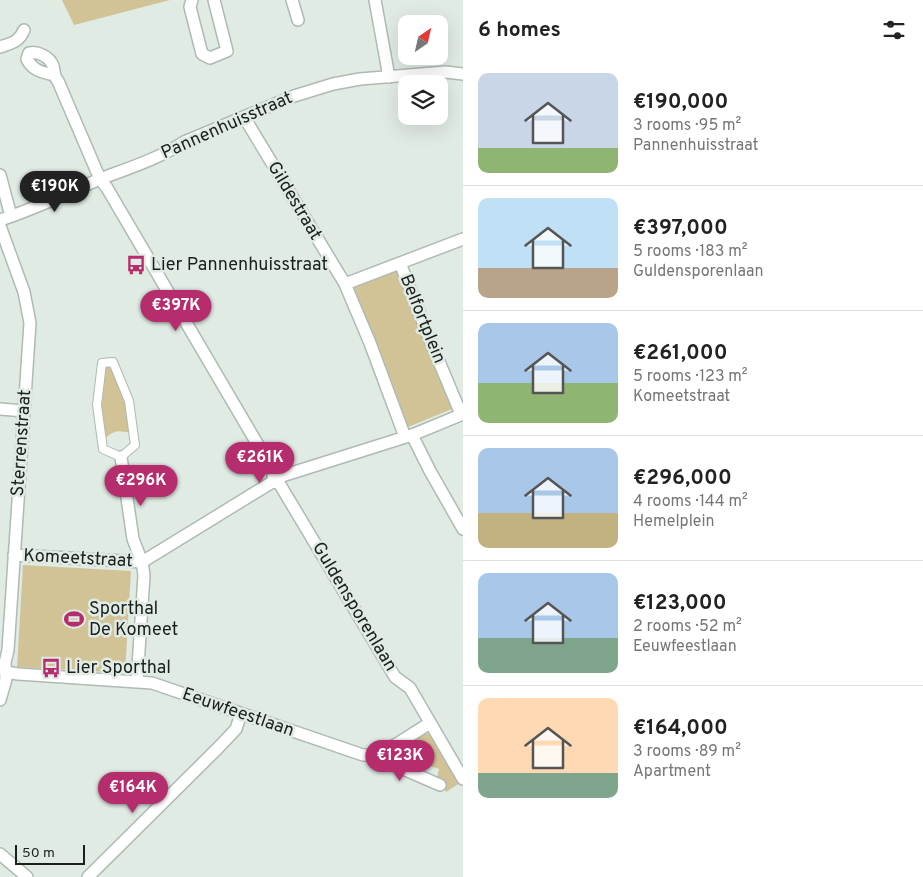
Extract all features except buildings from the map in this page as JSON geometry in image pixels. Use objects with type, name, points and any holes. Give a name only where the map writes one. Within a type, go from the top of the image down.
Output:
[{"type":"street","points":[[192,0],[190,6],[202,54],[210,58],[227,51],[214,0]]},
{"type":"street","points":[[292,0],[298,20]]},
{"type":"street","points":[[375,0],[389,77]]},
{"type":"street","points":[[0,47],[16,42],[24,30]]},
{"type":"street","name":"Pannenhuisstraat","points":[[5,218],[157,157],[184,142],[314,89],[360,79],[446,72],[463,74]]},
{"type":"street","name":"Guldensporenlaan","points":[[54,76],[58,81],[100,180],[116,203],[395,677],[410,688],[463,778]]},
{"type":"street","name":"Gildestraat","points":[[244,117],[345,284]]},
{"type":"street","points":[[0,175],[5,218]]},
{"type":"street","name":"Sterrenstraat","points":[[0,226],[24,292],[30,323],[8,650],[3,666],[6,679],[0,700]]},
{"type":"street","points":[[400,263],[463,239]]},
{"type":"street","name":"Belfortplein","points":[[345,284],[400,263],[462,414]]},
{"type":"street","points":[[345,284],[409,436],[463,529]]},
{"type":"street","points":[[113,362],[129,401],[134,445],[121,457],[104,449],[97,406],[102,363],[113,362]]},
{"type":"street","points":[[0,410],[24,411]]},
{"type":"street","name":"Komeetstraat","points":[[14,555],[142,562],[278,478],[409,436],[462,414]]},
{"type":"street","points":[[121,457],[133,538],[142,562]]},
{"type":"street","name":"Komeetstraat","points":[[137,681],[144,575],[142,562]]},
{"type":"street","name":"Eeuwfeestlaan","points":[[3,666],[18,674],[152,683],[363,756],[377,755],[430,723]]},
{"type":"street","points":[[88,877],[236,729],[241,714]]},
{"type":"street","points":[[387,750],[394,766],[440,785]]},
{"type":"street","points":[[0,854],[27,877]]},
{"type":"shaded area","points":[[62,0],[170,0],[74,25]]},
{"type":"shaded area","points":[[396,271],[452,409],[408,427],[353,287]]},
{"type":"shaded area","points":[[104,365],[112,365],[127,401],[131,433],[116,432],[104,439],[99,405]]},
{"type":"shaded area","name":"Sporthal De Komeet","points":[[23,565],[131,571],[125,673],[17,667]]},
{"type":"shaded area","points":[[422,733],[432,735],[460,783],[446,792],[437,778],[439,769],[403,756],[399,763],[394,753],[394,750]]},
{"type":"place","name":"Lier Pannenhuisstraat","points":[[136,265]]},
{"type":"place","name":"Sporthal De Komeet","points":[[74,619]]},
{"type":"place","name":"Lier Sporthal","points":[[51,668]]}]
